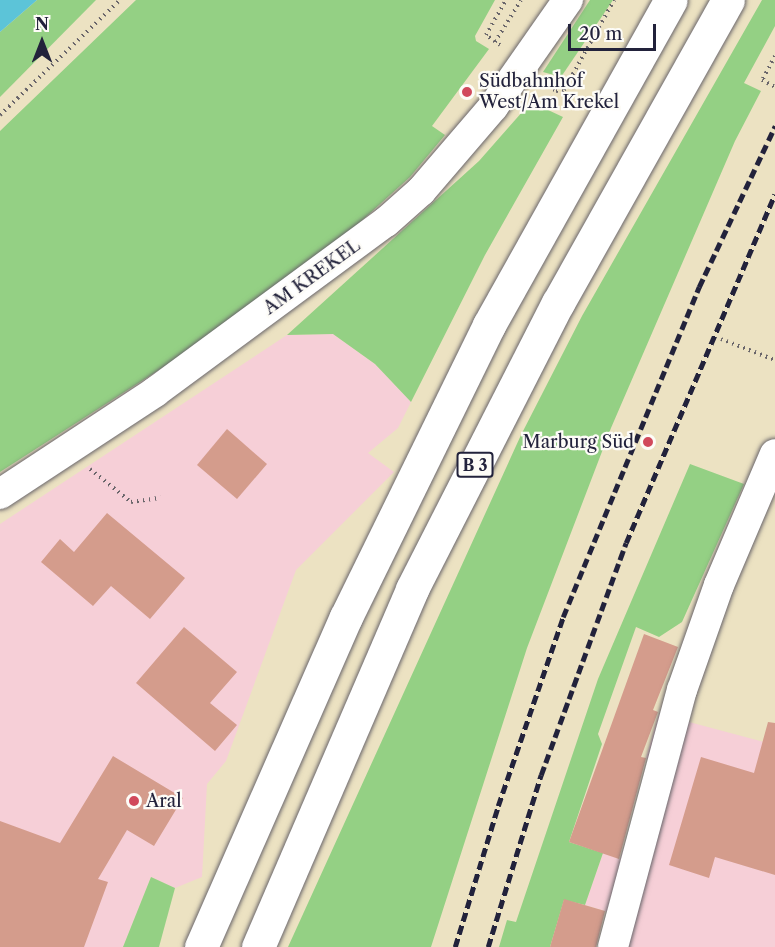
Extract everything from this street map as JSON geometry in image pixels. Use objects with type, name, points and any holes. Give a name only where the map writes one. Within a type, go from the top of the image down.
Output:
[{"type":"highway","name":"B 3","points":[[201,947],[342,628],[484,335],[671,0]]},
{"type":"highway","name":"B 3","points":[[258,947],[412,589],[558,303],[729,0]]},
{"type":"street","name":"AM KREKEL","points":[[0,494],[298,288],[421,191],[493,107],[568,0]]},
{"type":"street","points":[[613,947],[682,690],[719,585],[775,454]]},
{"type":"path","points":[[0,115],[120,0]]},
{"type":"path","points":[[506,0],[486,35],[495,42],[522,0]]},
{"type":"path","points":[[570,82],[614,0]]},
{"type":"path","points":[[775,56],[762,80],[775,87]]},
{"type":"path","points":[[721,339],[775,360]]},
{"type":"path","points":[[74,445],[90,470],[131,502],[161,498]]},
{"type":"shaded area","points":[[333,334],[375,364],[411,402],[398,428],[368,453],[394,472],[296,570],[226,761],[207,784],[202,877],[175,888],[151,877],[123,947],[0,947],[0,524],[287,335]]},
{"type":"shaded area","points":[[659,714],[775,745],[775,947],[598,947],[608,912],[585,905],[603,853],[620,859],[653,761],[646,758]]},
{"type":"green space","points":[[37,0],[96,0],[0,97],[0,32]]},
{"type":"green space","points":[[136,0],[495,0],[475,36],[476,41],[489,49],[432,126],[445,135],[410,177],[337,243],[204,341],[0,472],[0,131]]},
{"type":"green space","points":[[590,0],[613,0],[561,77],[543,72]]},
{"type":"green space","points":[[762,0],[775,0],[775,26],[744,83],[761,91],[735,141],[611,428],[527,648],[431,947],[288,947],[521,435],[582,316]]},
{"type":"green space","points":[[531,102],[563,117],[485,255],[411,402],[375,364],[333,334],[287,335],[479,161]]},
{"type":"green space","points":[[690,464],[744,484],[682,622],[659,637],[636,627],[598,734],[602,744],[569,842],[603,853],[585,905],[564,900],[550,947],[499,947],[507,920],[516,922],[598,679]]},
{"type":"green space","points":[[151,877],[175,888],[159,947],[123,947]]},
{"type":"water","points":[[0,0],[37,0],[0,32]]},
{"type":"building","points":[[227,429],[267,464],[237,499],[197,465]]},
{"type":"building","points":[[107,513],[185,578],[150,619],[111,586],[93,606],[41,562],[60,539],[74,552]]},
{"type":"building","name":"Aral","points":[[184,627],[237,672],[210,703],[237,725],[215,751],[136,683]]},
{"type":"building","points":[[644,634],[678,647],[653,710],[658,712],[641,757],[646,758],[619,859],[569,842]]},
{"type":"building","points":[[768,722],[775,723],[775,875],[715,857],[709,878],[669,865],[701,757],[754,773]]},
{"type":"building","points":[[113,756],[183,798],[154,846],[127,830],[98,879],[108,882],[84,947],[0,947],[0,821],[60,843]]},
{"type":"building","points":[[564,899],[605,911],[596,947],[550,947]]},
{"type":"railway","points":[[455,947],[498,806],[563,617],[699,287],[775,126]]},
{"type":"railway","points":[[488,947],[541,775],[626,543],[775,194]]},
{"type":"place","name":"Südbahnhof West/Am Krekel","points":[[467,92]]},
{"type":"place","name":"Marburg Süd","points":[[648,442]]},
{"type":"place","name":"Aral","points":[[134,801]]}]
